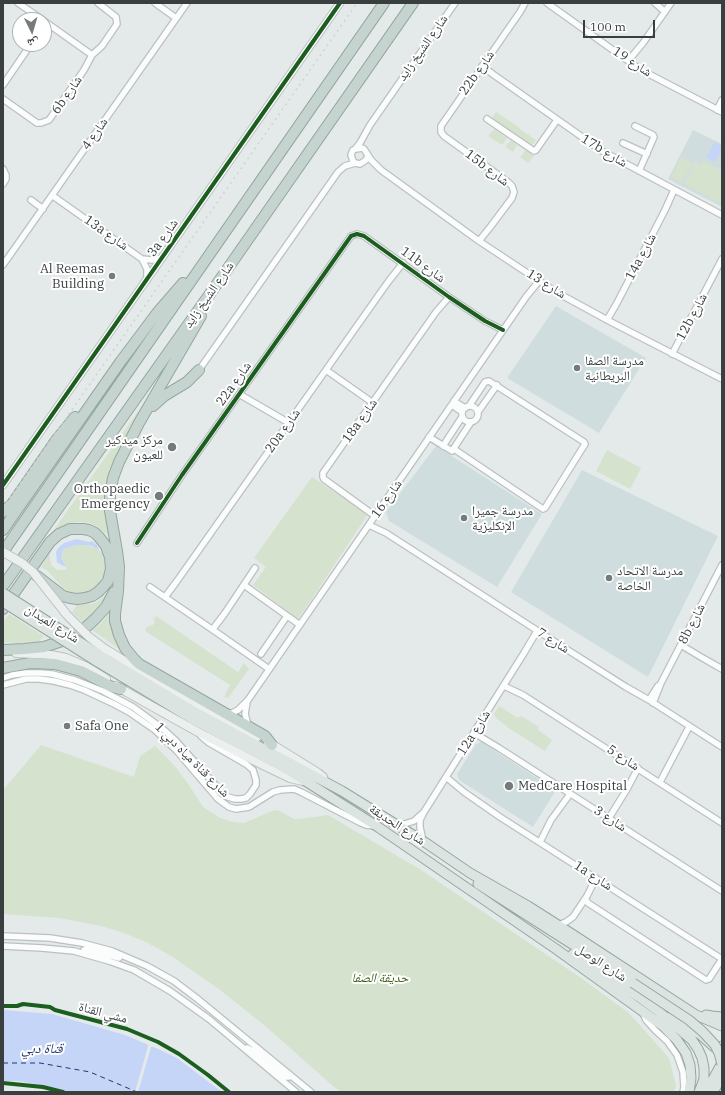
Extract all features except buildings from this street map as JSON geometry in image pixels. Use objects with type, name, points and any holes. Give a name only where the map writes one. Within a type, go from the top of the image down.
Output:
[{"type":"highway","name":"شارع الشيخ زايد","points":[[3,552],[384,3]]},
{"type":"highway","name":"شارع الشيخ زايد","points":[[3,586],[219,281],[413,3]]},
{"type":"highway","points":[[3,530],[121,361],[157,313],[173,294],[200,268]]},
{"type":"highway","points":[[219,281],[191,334],[139,423],[115,470],[110,494],[110,511],[117,551],[119,575],[115,607],[115,621],[125,648],[134,659],[265,736],[272,745]]},
{"type":"highway","points":[[139,423],[161,398],[188,382],[199,370]]},
{"type":"highway","points":[[3,512],[18,496],[63,431],[76,416],[92,403]]},
{"type":"highway","points":[[3,609],[50,542],[59,534],[70,529],[89,530],[95,533],[106,546],[111,563],[108,581],[104,587],[92,596],[77,599],[63,596],[37,576]]},
{"type":"highway","points":[[3,651],[44,647],[76,635],[92,622],[106,607],[111,600],[119,575]]},
{"type":"highway","points":[[3,668],[30,663],[55,664],[89,675],[112,687],[116,686]]},
{"type":"main road","points":[[3,552],[22,563],[37,576],[48,593],[66,615],[85,633],[100,655],[272,745],[318,773],[324,781]]},
{"type":"main road","name":"شارع الميدان","points":[[3,593],[100,655]]},
{"type":"main road","name":"شارع الميدان","points":[[3,602],[100,655]]},
{"type":"main road","points":[[3,651],[23,654],[51,655],[66,658],[87,667],[116,686],[198,732],[290,778],[307,782]]},
{"type":"main road","name":"شارع الحديقة","points":[[100,655],[195,712],[360,801],[470,872],[528,906],[686,1007]]},
{"type":"main road","name":"شارع الحديقة","points":[[100,655],[186,716],[279,765],[307,782],[378,827],[539,936],[553,941],[658,1010]]},
{"type":"main road","name":"شارع الوصل","points":[[470,872],[471,877],[476,883],[633,983],[689,1020],[703,1032],[719,1053],[722,1063],[706,1092]]},
{"type":"main road","points":[[539,936],[663,1026],[677,1040],[682,1046],[688,1059],[691,1072],[689,1092]]},
{"type":"main road","points":[[686,1007],[712,1016],[722,1017]]},
{"type":"main road","points":[[686,1007],[701,1018],[722,1026]]},
{"type":"main road","points":[[658,1010],[673,1016],[701,1035],[714,1047],[718,1048],[722,1046]]},
{"type":"main road","points":[[658,1010],[692,1040],[698,1049],[704,1068],[704,1078],[699,1092]]},
{"type":"main road","points":[[713,1092],[722,1076]]},
{"type":"street","points":[[18,3],[30,12]]},
{"type":"street","points":[[52,28],[92,55],[102,46],[117,24],[116,17],[98,3]]},
{"type":"street","points":[[155,3],[176,18]]},
{"type":"street","name":"شارع 4","points":[[3,265],[187,3]]},
{"type":"street","name":"3a شارع","points":[[3,485],[340,3]]},
{"type":"street","name":"شارع الشيخ زايد","points":[[356,148],[364,133],[455,3]]},
{"type":"street","name":"22b شارع","points":[[444,136],[441,132],[442,123],[525,3]]},
{"type":"street","name":"22b شارع","points":[[520,12],[530,3]]},
{"type":"street","name":"شارع 19","points":[[547,3],[649,74],[720,111]]},
{"type":"street","points":[[655,3],[668,8]]},
{"type":"street","points":[[660,3],[668,8]]},
{"type":"street","points":[[630,62],[668,8]]},
{"type":"street","points":[[3,85],[26,52]]},
{"type":"street","name":"6b شارع","points":[[3,99],[34,121],[42,123],[49,120],[84,70],[92,55]]},
{"type":"street","name":"17b شارع","points":[[481,67],[602,151],[722,215]]},
{"type":"street","points":[[720,111],[722,100]]},
{"type":"street","points":[[487,119],[533,151],[536,150],[557,120]]},
{"type":"street","points":[[635,126],[654,136],[639,171]]},
{"type":"street","points":[[199,370],[338,172],[346,166],[355,163],[362,163],[366,160],[368,156],[364,149],[364,133]]},
{"type":"street","name":"15b شارع","points":[[444,136],[512,186],[514,192],[513,195],[481,242]]},
{"type":"street","points":[[624,143],[647,154]]},
{"type":"street","points":[[355,163],[351,155],[352,153],[356,148],[364,149]]},
{"type":"street","name":"شارع 13","points":[[368,156],[381,170],[481,242],[556,292],[722,379]]},
{"type":"street","name":"شارع 13","points":[[362,163],[381,170]]},
{"type":"street","points":[[3,169],[6,175],[6,179],[3,184]]},
{"type":"street","name":"14a شارع","points":[[609,321],[617,302],[676,191]]},
{"type":"street","name":"13a شارع","points":[[52,196],[142,259],[146,269],[147,280]]},
{"type":"street","points":[[31,200],[43,209]]},
{"type":"street","name":"11b شارع","points":[[348,238],[354,234],[361,234],[502,332]]},
{"type":"street","name":"22a شارع","points":[[137,542],[182,475],[348,238]]},
{"type":"street","points":[[142,259],[152,260],[162,258]]},
{"type":"street","name":"12b شارع","points":[[672,354],[722,259]]},
{"type":"street","name":"20a شارع","points":[[167,599],[178,581],[401,262]]},
{"type":"street","name":"شارع 16","points":[[227,714],[238,710],[248,700],[537,280]]},
{"type":"street","name":"18a شارع","points":[[372,520],[324,479],[322,475],[447,295]]},
{"type":"street","points":[[326,370],[373,403]]},
{"type":"street","points":[[429,437],[443,446],[451,451],[454,449],[542,508],[545,508],[584,445],[584,442],[497,385],[490,381],[486,381],[443,446]]},
{"type":"street","points":[[454,449],[471,422],[477,419],[478,412],[497,385]]},
{"type":"street","points":[[240,392],[287,425]]},
{"type":"street","points":[[453,403],[465,411]]},
{"type":"street","points":[[465,411],[474,407],[478,412]]},
{"type":"street","points":[[465,411],[465,421],[471,422]]},
{"type":"street","name":"شارع 7","points":[[372,520],[386,533],[539,632],[722,747]]},
{"type":"street","name":"8b شارع","points":[[651,701],[662,683],[722,565]]},
{"type":"street","points":[[214,630],[255,568]]},
{"type":"street","points":[[244,585],[300,625]]},
{"type":"street","points":[[150,587],[269,669]]},
{"type":"street","points":[[261,654],[287,616]]},
{"type":"street","name":"12a شارع","points":[[423,842],[420,824],[424,812],[524,653],[539,632]]},
{"type":"street","points":[[680,646],[722,669]]},
{"type":"street","name":"شارع قناة مياه دبي 1","points":[[3,678],[26,673],[52,674],[75,680],[103,691],[133,707],[163,729],[179,744],[225,796],[235,800],[246,798],[256,785],[253,770],[246,764],[208,742],[198,732]]},
{"type":"street","name":"شارع قناة مياه دبي 1","points":[[3,685],[26,679],[39,679],[70,684],[124,709],[155,730],[166,740],[218,799],[230,807],[243,809],[249,807],[273,792],[294,789],[358,822],[378,827]]},
{"type":"street","name":"شارع 5","points":[[505,684],[640,769],[722,823]]},
{"type":"street","points":[[640,695],[655,693],[661,708]]},
{"type":"street","name":"شارع 16","points":[[248,700],[245,714],[249,727]]},
{"type":"street","points":[[658,781],[691,728]]},
{"type":"street","name":"شارع 3","points":[[475,731],[568,793],[722,891]]},
{"type":"street","points":[[609,818],[640,769]]},
{"type":"street","name":"1a شارع","points":[[444,779],[722,959]]},
{"type":"street","points":[[538,841],[546,825],[551,820],[568,793]]},
{"type":"street","name":"12a شارع","points":[[398,826],[414,821],[424,812]]},
{"type":"street","points":[[572,934],[571,925],[573,917],[598,879]]},
{"type":"street","points":[[586,897],[588,903],[706,980],[710,978],[722,959]]},
{"type":"street","points":[[558,925],[573,917]]},
{"type":"street","points":[[3,936],[50,938],[72,941],[112,951],[137,961],[166,976],[199,1000],[311,1092]]},
{"type":"street","points":[[3,946],[59,949],[86,953],[121,964],[134,970],[163,986],[209,1019],[296,1092]]},
{"type":"street","points":[[86,953],[84,950],[88,949],[130,962],[137,961]]},
{"type":"street","points":[[642,1011],[644,1018],[667,1041],[677,1055],[683,1072],[683,1092]]},
{"type":"street","points":[[238,1044],[256,1053],[286,1077],[289,1077],[289,1074]]},
{"type":"shaded area","points":[[693,130],[722,144],[722,207],[668,179]]},
{"type":"shaded area","name":"مدرسة الصفا البريطانية","points":[[556,306],[646,358],[599,433],[507,378]]},
{"type":"shaded area","name":"مدرسة جميرا الإنكليزية","points":[[436,446],[542,514],[497,587],[389,521],[386,512]]},
{"type":"shaded area","name":"مدرسة الاتحاد الخاصة","points":[[582,470],[718,536],[648,677],[511,592]]},
{"type":"shaded area","name":"MedCare Hospital","points":[[481,742],[556,790],[533,827],[459,780],[457,774],[476,744]]},
{"type":"green space","points":[[496,112],[536,140],[530,147],[491,120]]},
{"type":"green space","points":[[494,129],[507,138],[502,145],[488,136]]},
{"type":"green space","points":[[511,140],[517,145],[513,152],[505,147]]},
{"type":"green space","points":[[526,150],[534,156],[528,163],[520,157]]},
{"type":"green space","points":[[681,157],[693,163],[682,183],[671,177]]},
{"type":"green space","points":[[703,161],[722,171],[722,204],[684,184],[695,162],[701,165]]},
{"type":"green space","points":[[154,389],[124,441],[112,468],[114,547],[108,536],[90,523],[70,523],[60,527],[51,534]]},
{"type":"green space","points":[[607,450],[641,468],[630,489],[596,471]]},
{"type":"green space","points":[[312,477],[368,514],[298,619],[253,585],[266,567],[254,558]]},
{"type":"green space","points":[[77,545],[97,548],[104,555],[105,574],[103,580],[99,586],[90,592],[69,592],[61,586],[48,571],[41,567],[50,553],[52,566],[58,570],[67,569],[61,555],[64,549]]},
{"type":"green space","points":[[109,591],[103,603],[85,624],[72,612],[77,605],[92,604],[98,601]]},
{"type":"green space","points":[[113,606],[129,656],[92,630],[107,616]]},
{"type":"green space","points":[[9,614],[44,636],[39,642],[3,642],[3,622]]},
{"type":"green space","points":[[156,616],[238,672],[244,663],[249,669],[228,698],[224,697],[230,685],[145,631],[147,626],[152,626],[155,622],[153,620]]},
{"type":"green space","points":[[499,706],[518,718],[521,716],[539,727],[538,730],[552,740],[545,751],[497,719],[494,714]]},
{"type":"green space","name":"حديقة الصفا","points":[[41,745],[134,777],[140,756],[155,746],[174,765],[203,807],[220,818],[233,822],[244,823],[272,811],[278,810],[294,819],[328,815],[421,870],[581,978],[629,1013],[669,1058],[676,1085],[674,1092],[342,1092],[334,1087],[264,1025],[220,990],[173,957],[146,942],[101,926],[59,918],[3,914],[3,790]]},
{"type":"water","points":[[715,142],[722,145],[722,149],[715,162],[706,158]]},
{"type":"water","points":[[76,539],[90,542],[92,541],[97,545],[99,550],[92,546],[85,545],[69,547],[64,549],[61,555],[66,567],[61,565],[57,562],[56,552],[58,548],[64,543]]},
{"type":"water","name":"قناة دبي","points":[[3,1010],[52,1014],[125,1035],[177,1058],[222,1092],[68,1092],[18,1081],[3,1081]]},
{"type":"pier","points":[[149,1043],[152,1044],[138,1092],[135,1092]]},
{"type":"ferry route","points":[[3,1063],[40,1063],[90,1072],[137,1092]]},
{"type":"railway","points":[[3,508],[357,3]]},
{"type":"cycle path","points":[[3,485],[340,3]]},
{"type":"cycle path","points":[[137,543],[182,475],[351,236],[357,234],[364,236],[449,297],[485,321],[503,330]]},
{"type":"cycle path","name":"مشي القناة","points":[[3,1006],[17,1006],[23,1004],[50,1007],[55,1010],[127,1029],[158,1042],[179,1054],[229,1092]]},
{"type":"cycle path","points":[[3,1083],[43,1087],[63,1092]]},
{"type":"place","name":"Al Reemas Building","points":[[112,276]]},
{"type":"place","name":"مدرسة الصفا البريطانية","points":[[577,368]]},
{"type":"place","name":"مركز ميدكير للعيون","points":[[172,447]]},
{"type":"place","name":"Orthopaedic Emergency","points":[[159,496]]},
{"type":"place","name":"مدرسة جميرا الإنكليزية","points":[[464,518]]},
{"type":"place","name":"مدرسة الاتحاد الخاصة","points":[[609,578]]},
{"type":"place","name":"Safa One","points":[[67,726]]},
{"type":"place","name":"MedCare Hospital","points":[[509,786]]}]
